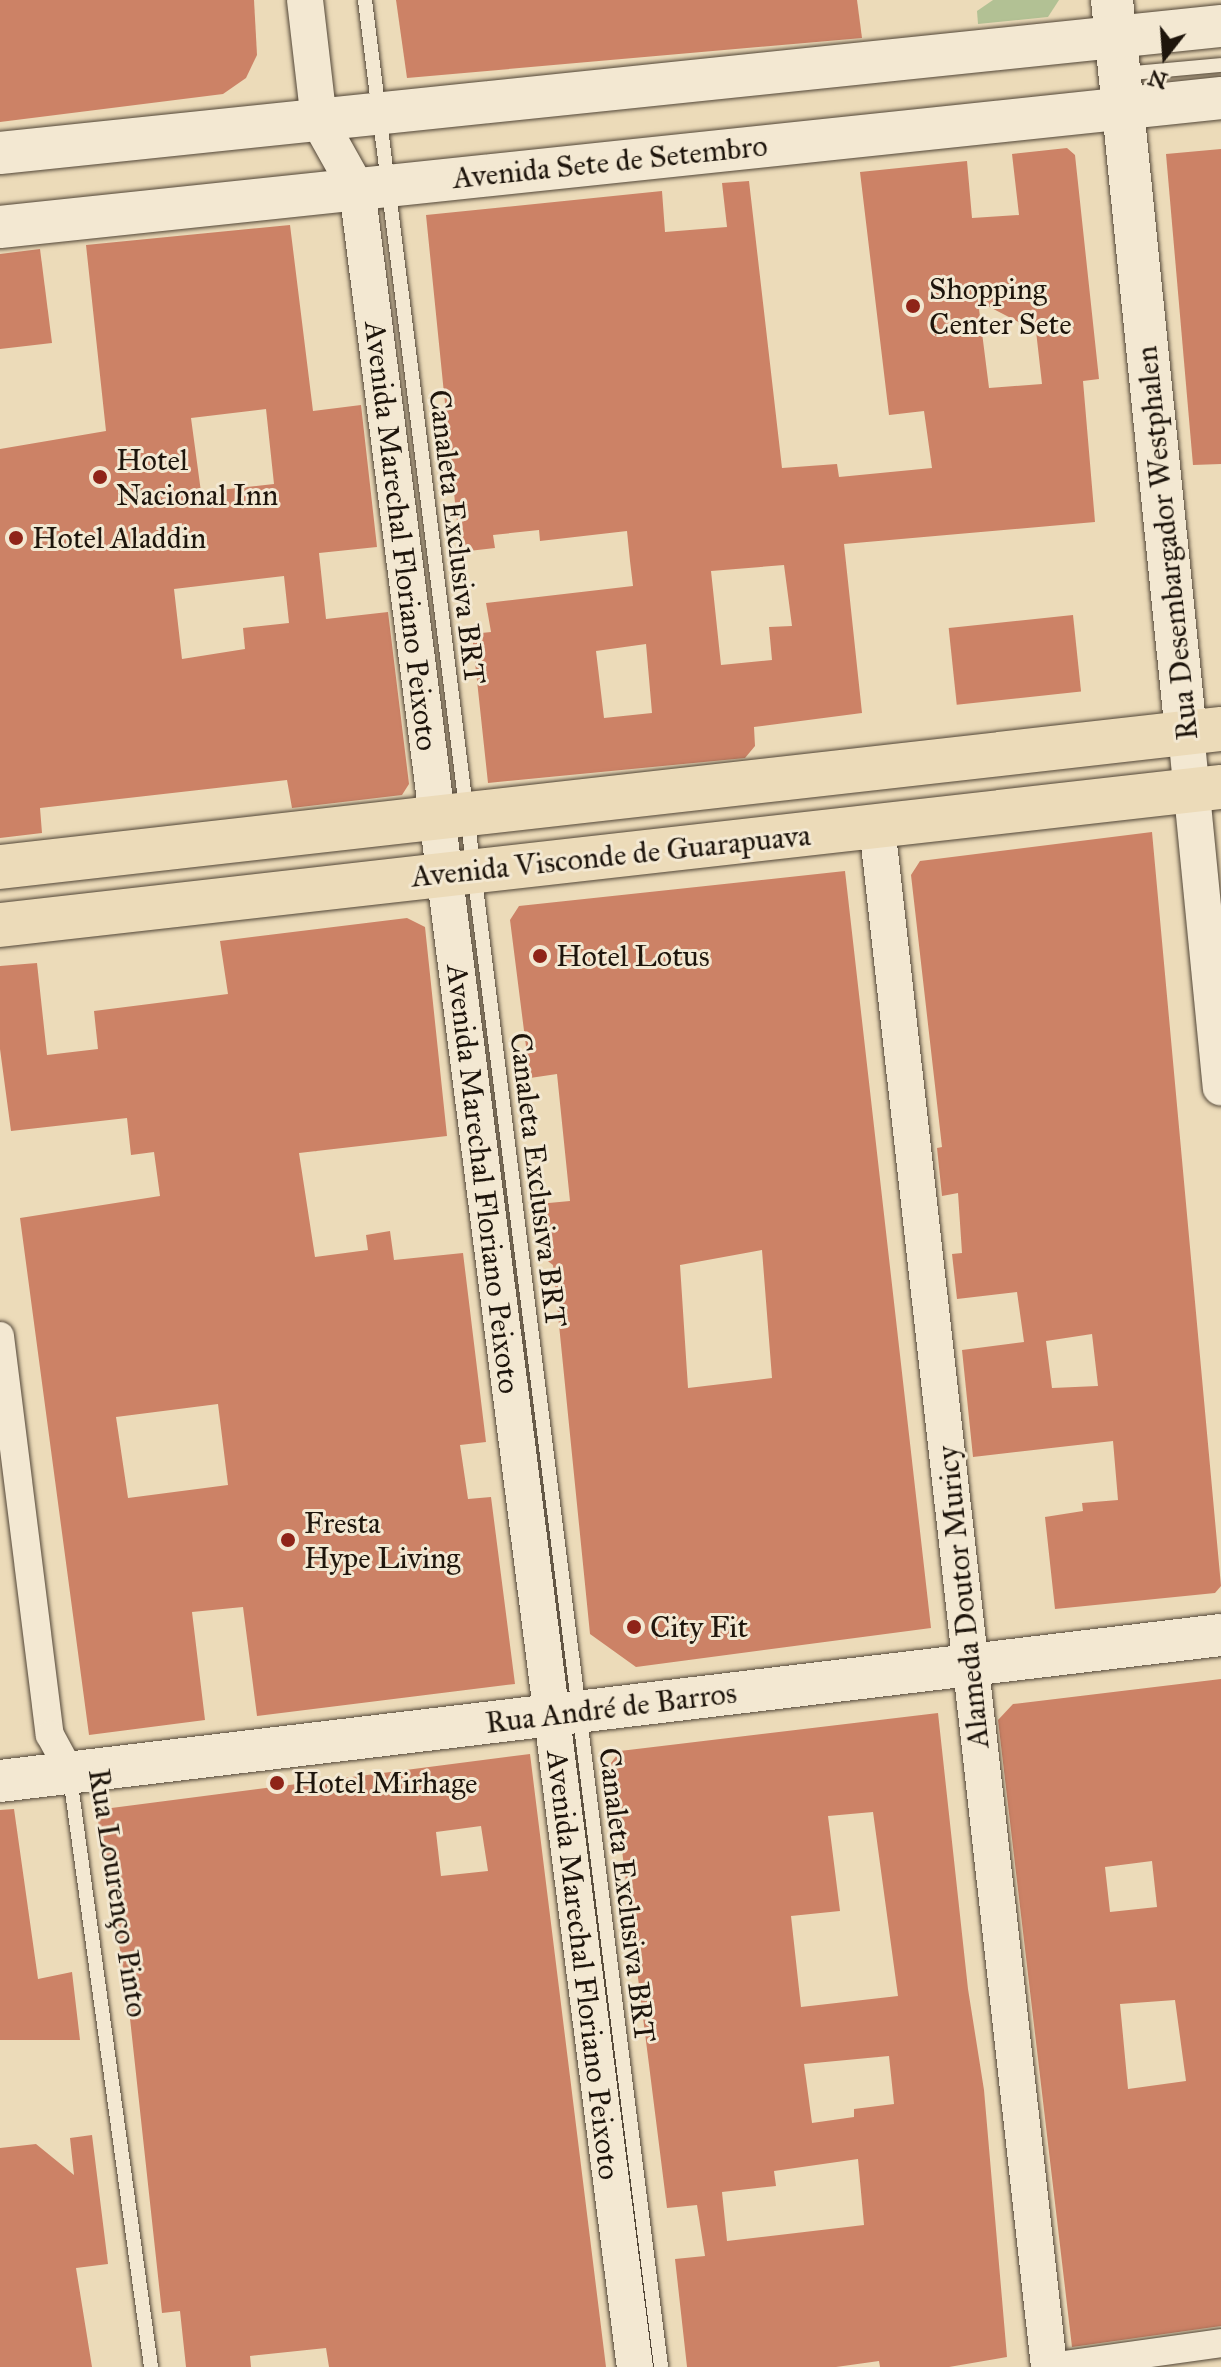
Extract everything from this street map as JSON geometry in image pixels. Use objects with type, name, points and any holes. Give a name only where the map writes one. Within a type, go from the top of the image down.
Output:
[{"type":"main road","name":"Avenida Sete de Setembro","points":[[0,227],[372,187],[1118,55],[1221,26]]},
{"type":"main road","name":"Avenida Sete de Setembro","points":[[0,153],[379,114],[1118,55],[1221,98]]},
{"type":"main road","name":"Rua Desembargador Westphalen","points":[[1118,55],[1203,731]]},
{"type":"main road","name":"Avenida Visconde de Guarapuava","points":[[0,867],[1203,731]]},
{"type":"main road","points":[[730,843],[801,777]]},
{"type":"main road","name":"Avenida Visconde de Guarapuava","points":[[0,925],[1206,789]]},
{"type":"main road","points":[[196,845],[281,894]]},
{"type":"main road","name":"Rua André de Barros","points":[[0,1781],[1221,1635]]},
{"type":"street","name":"Avenida Marechal Floriano Peixoto","points":[[305,0],[319,121],[372,187],[565,1714],[635,2367]]},
{"type":"street","name":"Rua Desembargador Westphalen","points":[[1203,731],[1221,1087]]},
{"type":"street","name":"Alameda Doutor Muricy","points":[[877,826],[1050,2367]]},
{"type":"street","name":"Rua Lourenço Pinto","points":[[0,1336],[50,1735],[70,1772]]},
{"type":"street","points":[[1050,2367],[1221,2343]]},
{"type":"lane","points":[[365,0],[379,114],[372,187]]},
{"type":"lane","points":[[1118,55],[1221,65]]},
{"type":"lane","name":"Canaleta Exclusiva BRT","points":[[565,1714],[661,2367]]},
{"type":"lane","name":"Rua Lourenço Pinto","points":[[70,1772],[151,2367]]},
{"type":"green space","points":[[993,0],[1059,0],[1048,17],[978,24],[977,11]]},
{"type":"building","points":[[0,0],[254,0],[257,55],[246,78],[223,94],[0,122]]},
{"type":"building","points":[[396,0],[857,0],[862,38],[407,78]]},
{"type":"building","points":[[1067,148],[1075,155],[1099,379],[1083,381],[1095,522],[844,544],[862,713],[754,727],[755,746],[745,758],[488,783],[472,634],[491,632],[486,603],[633,586],[627,531],[540,541],[539,530],[493,535],[495,548],[460,552],[426,215],[662,191],[665,232],[727,227],[722,183],[749,181],[782,468],[837,464],[839,477],[932,468],[924,411],[889,415],[860,172],[967,161],[972,218],[1019,215],[1012,154]],"holes":[[[978,301],[1036,331],[1042,384],[989,388]],[[784,565],[792,626],[769,627],[772,660],[721,665],[711,571]],[[646,644],[652,713],[604,718],[596,651]]]},
{"type":"building","points":[[1221,149],[1221,464],[1193,465],[1166,154]]},
{"type":"building","points":[[290,225],[313,411],[361,405],[377,547],[319,553],[326,619],[388,612],[409,784],[402,795],[292,808],[287,780],[40,808],[42,833],[0,838],[0,449],[106,431],[86,245]],"holes":[[[266,409],[274,484],[201,492],[191,418]],[[284,576],[289,623],[243,628],[245,649],[182,659],[174,589]]]},
{"type":"building","points":[[40,249],[52,343],[0,349],[0,254]]},
{"type":"building","points":[[1073,615],[1081,692],[957,705],[949,628]]},
{"type":"building","points":[[1152,832],[1221,1586],[1215,1593],[1055,1609],[1045,1517],[1083,1511],[1082,1503],[1118,1500],[1113,1441],[973,1457],[962,1350],[1024,1342],[1017,1292],[957,1299],[952,1254],[962,1253],[958,1193],[942,1196],[937,1148],[942,1147],[911,875],[920,861]],"holes":[[[1092,1334],[1098,1386],[1052,1388],[1046,1341]]]},
{"type":"building","points":[[845,871],[931,1628],[636,1667],[590,1634],[553,1265],[545,1259],[538,1204],[570,1201],[557,1074],[530,1078],[510,920],[519,906]],"holes":[[[762,1250],[772,1378],[688,1388],[680,1265]]]},
{"type":"building","points":[[407,918],[425,927],[447,1136],[299,1153],[315,1257],[368,1250],[366,1235],[390,1231],[394,1260],[463,1253],[486,1442],[460,1445],[468,1499],[491,1497],[515,1684],[257,1716],[243,1607],[192,1612],[205,1720],[89,1735],[20,1218],[160,1196],[154,1152],[131,1155],[127,1118],[11,1131],[0,1049],[0,966],[37,963],[47,1055],[98,1049],[94,1011],[228,994],[220,941]],"holes":[[[218,1404],[228,1485],[128,1498],[116,1417]]]},
{"type":"building","points":[[1221,1679],[1221,2326],[1072,2347],[998,1720],[1013,1704]],"holes":[[[1152,1861],[1157,1907],[1110,1912],[1105,1867]],[[1175,2000],[1186,2081],[1128,2089],[1120,2004]]]},
{"type":"building","points":[[938,1713],[968,1989],[984,2090],[1007,2357],[949,2367],[880,2367],[879,2361],[836,2367],[687,2367],[675,2259],[705,2256],[697,2205],[667,2208],[611,1763],[620,1751]],"holes":[[[873,1812],[898,1996],[801,2007],[791,1916],[840,1911],[828,1816]],[[889,2056],[894,2104],[854,2109],[854,2117],[812,2123],[804,2064]],[[858,2159],[864,2225],[727,2241],[722,2192],[776,2186],[774,2171]]]},
{"type":"building","points":[[530,1754],[606,2367],[329,2367],[326,2348],[250,2356],[251,2367],[186,2367],[180,2311],[162,2313],[127,1991],[96,1810]],"holes":[[[481,1826],[488,1871],[441,1876],[436,1832]]]},
{"type":"building","points":[[14,1809],[38,1979],[72,1972],[80,2040],[0,2040],[0,1810]]},
{"type":"building","points":[[92,2135],[108,2264],[76,2268],[92,2367],[0,2367],[0,2148],[36,2144],[74,2175],[70,2138]]},
{"type":"place","name":"Shopping Center Sete","points":[[913,306]]},
{"type":"place","name":"Hotel Nacional Inn","points":[[100,477]]},
{"type":"place","name":"Hotel Aladdin","points":[[16,538]]},
{"type":"place","name":"Hotel Lotus","points":[[540,956]]},
{"type":"place","name":"Fresta Hype Living","points":[[288,1540]]},
{"type":"place","name":"City Fit","points":[[634,1627]]},
{"type":"place","name":"Hotel Mirhage","points":[[277,1783]]}]
